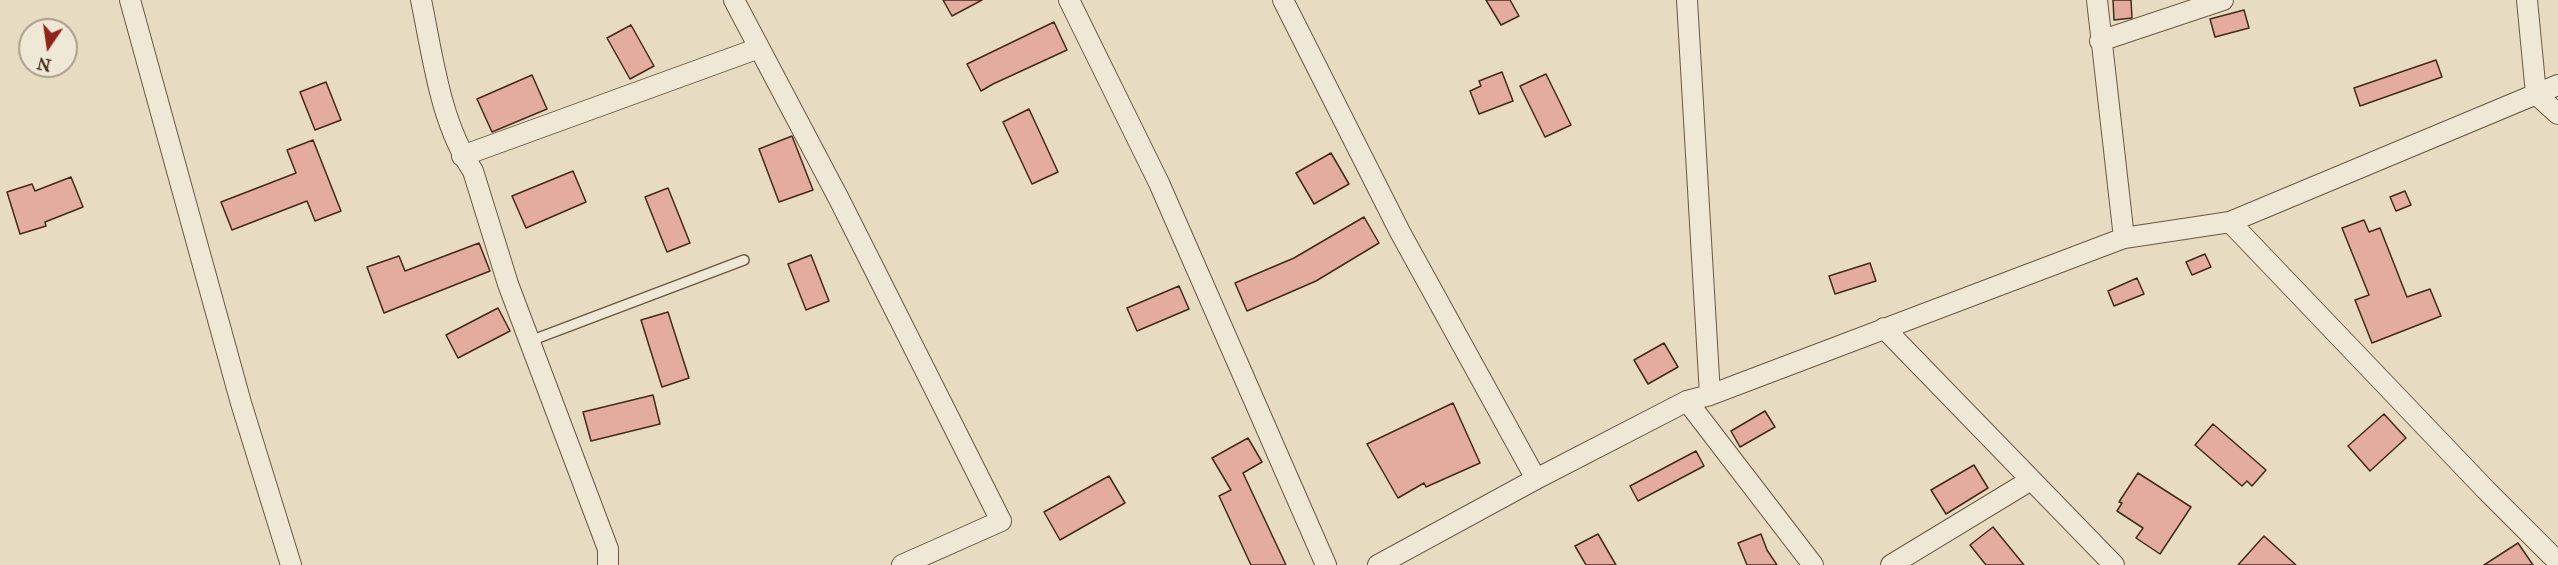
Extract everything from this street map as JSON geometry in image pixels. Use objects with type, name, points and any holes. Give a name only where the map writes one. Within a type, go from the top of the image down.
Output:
[{"type":"street","points":[[130,0],[242,403],[291,565]]},
{"type":"street","points":[[421,0],[452,131],[462,156],[473,171],[508,284],[608,549],[608,565]]},
{"type":"street","points":[[734,0],[839,199],[1001,521],[902,565]]},
{"type":"street","points":[[1069,0],[1159,183],[1326,565]]},
{"type":"street","points":[[1283,0],[1400,232],[1536,479]]},
{"type":"street","points":[[1687,0],[1710,395]]},
{"type":"street","points":[[2097,0],[2124,238]]},
{"type":"street","points":[[2100,41],[2223,0]]},
{"type":"street","points":[[2527,0],[2535,94],[2558,114]]},
{"type":"street","points":[[462,156],[759,48]]},
{"type":"street","points":[[1378,565],[1536,479],[1687,401],[1710,395],[2124,238],[2230,222],[2558,85]]},
{"type":"street","points":[[2230,222],[2477,482],[2558,562]]},
{"type":"street","points":[[1884,328],[2114,565]]},
{"type":"street","points":[[1687,401],[1813,565]]},
{"type":"street","points":[[1891,565],[2031,480]]},
{"type":"street","points":[[1794,541],[1798,565]]},
{"type":"lane","points":[[530,341],[744,260]]},
{"type":"building","points":[[943,0],[982,0],[952,16]]},
{"type":"building","points":[[1486,0],[1510,0],[1519,16],[1501,25]]},
{"type":"building","points":[[2113,0],[2131,0],[2132,18],[2114,20]]},
{"type":"building","points":[[2244,10],[2249,28],[2215,37],[2210,19]]},
{"type":"building","points":[[1054,22],[1067,50],[981,91],[967,64]]},
{"type":"building","points":[[631,25],[654,66],[630,79],[607,38]]},
{"type":"building","points":[[2436,60],[2442,77],[2360,106],[2354,88]]},
{"type":"building","points":[[1502,72],[1513,101],[1479,114],[1470,91],[1481,86],[1479,81]]},
{"type":"building","points":[[1546,74],[1571,125],[1545,137],[1520,86]]},
{"type":"building","points":[[532,75],[547,109],[492,132],[477,99]]},
{"type":"building","points":[[326,82],[341,120],[315,130],[300,92]]},
{"type":"building","points":[[1029,109],[1058,172],[1032,184],[1003,122]]},
{"type":"building","points":[[792,136],[813,190],[779,202],[759,149]]},
{"type":"building","points":[[313,140],[341,211],[315,221],[307,201],[232,230],[221,202],[296,173],[287,150]]},
{"type":"building","points":[[1331,153],[1349,184],[1314,204],[1296,173]]},
{"type":"building","points":[[573,171],[586,202],[526,228],[512,196]]},
{"type":"building","points":[[71,177],[83,207],[45,222],[46,226],[20,234],[7,192],[32,184],[35,191]]},
{"type":"building","points":[[668,188],[690,243],[667,252],[645,197]]},
{"type":"building","points":[[2405,191],[2411,205],[2396,211],[2390,197]]},
{"type":"building","points":[[1364,217],[1379,243],[1316,281],[1247,311],[1235,283],[1294,258]]},
{"type":"building","points":[[2364,220],[2369,232],[2380,228],[2407,297],[2430,289],[2441,316],[2372,343],[2355,300],[2369,295],[2342,228]]},
{"type":"building","points":[[479,243],[490,271],[384,313],[367,267],[399,256],[405,271]]},
{"type":"building","points":[[2205,254],[2211,267],[2192,275],[2186,262]]},
{"type":"building","points":[[811,255],[829,301],[806,310],[788,264]]},
{"type":"building","points":[[1870,263],[1876,281],[1835,294],[1829,276]]},
{"type":"building","points":[[2137,278],[2144,294],[2114,306],[2108,291]]},
{"type":"building","points":[[1179,286],[1189,309],[1137,331],[1127,308]]},
{"type":"building","points":[[498,308],[510,331],[458,358],[446,335]]},
{"type":"building","points":[[668,312],[689,378],[662,387],[641,320]]},
{"type":"building","points":[[1664,343],[1678,367],[1648,384],[1634,360]]},
{"type":"building","points":[[653,395],[660,424],[591,441],[583,412]]},
{"type":"building","points":[[1453,403],[1480,463],[1426,487],[1424,483],[1398,498],[1367,444]]},
{"type":"building","points":[[1765,411],[1775,427],[1740,447],[1731,431]]},
{"type":"building","points":[[2384,414],[2406,438],[2370,471],[2348,446]]},
{"type":"building","points":[[2213,424],[2266,470],[2252,486],[2247,481],[2242,486],[2195,445]]},
{"type":"building","points":[[1248,438],[1262,462],[1243,473],[1286,565],[1251,565],[1219,496],[1231,490],[1212,458]]},
{"type":"building","points":[[1696,451],[1704,466],[1638,501],[1630,486]]},
{"type":"building","points":[[1974,465],[1988,488],[1946,514],[1931,490]]},
{"type":"building","points":[[2138,473],[2191,507],[2160,554],[2136,538],[2143,528],[2117,511],[2122,503],[2119,502]]},
{"type":"building","points":[[1109,476],[1125,503],[1060,540],[1044,512]]},
{"type":"building","points":[[1993,527],[2024,565],[1986,565],[1970,545]]},
{"type":"building","points":[[1598,534],[1616,565],[1586,565],[1575,546]]},
{"type":"building","points":[[1761,534],[1767,550],[1777,565],[1747,565],[1738,543]]},
{"type":"building","points":[[2264,536],[2296,565],[2238,565]]},
{"type":"building","points":[[2518,543],[2533,565],[2484,565]]}]
